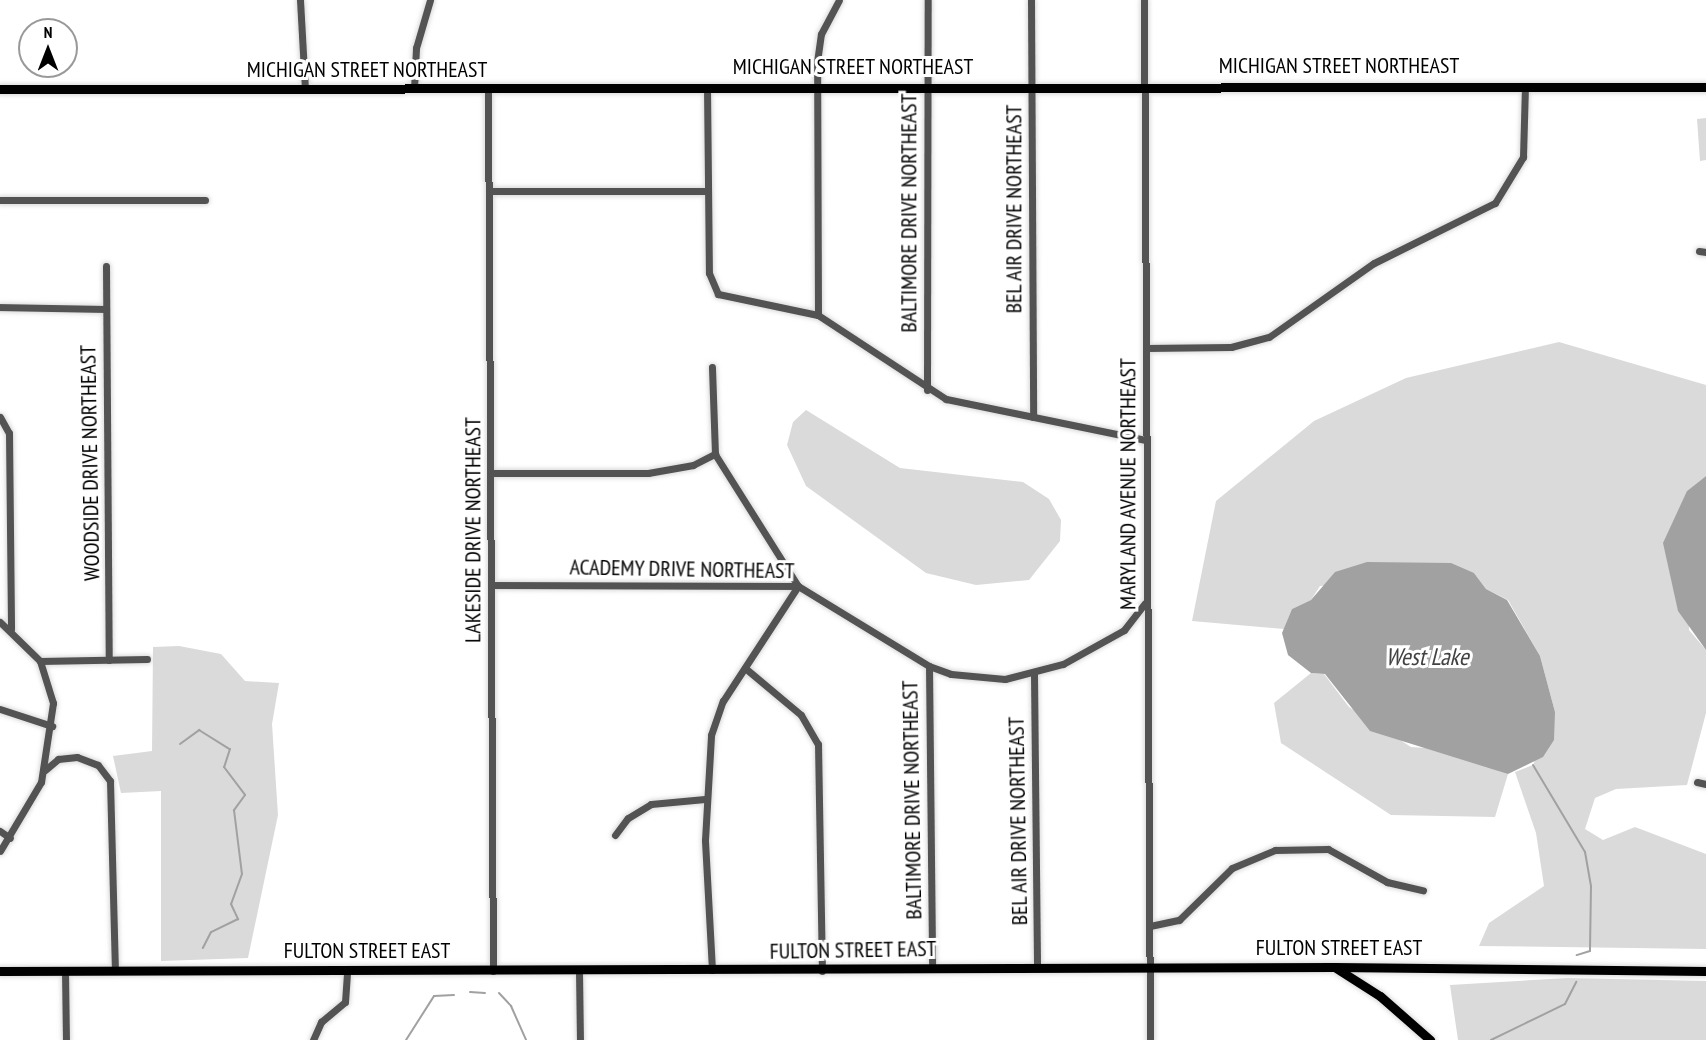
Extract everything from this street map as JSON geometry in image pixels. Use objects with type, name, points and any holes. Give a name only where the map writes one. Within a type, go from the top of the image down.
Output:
[{"type":"main road","name":"MICHIGAN STREET NORTHEAST","points":[[0,89],[305,90],[1144,84],[1706,87]]},
{"type":"main road","name":"FULTON STREET EAST","points":[[0,971],[1334,967],[1706,971]]},
{"type":"main road","points":[[1334,967],[1375,992],[1431,1040]]},
{"type":"street","points":[[300,0],[305,90]]},
{"type":"street","points":[[414,89],[416,48],[430,0]]},
{"type":"street","points":[[818,315],[817,86],[821,34],[839,0]]},
{"type":"street","name":"BALTIMORE DRIVE NORTHEAST","points":[[927,390],[928,0]]},
{"type":"street","name":"BEL AIR DRIVE NORTHEAST","points":[[1030,0],[1033,417]]},
{"type":"street","name":"MARYLAND AVENUE NORTHEAST","points":[[1144,0],[1150,1040]]},
{"type":"street","points":[[1146,348],[1231,347],[1269,337],[1374,263],[1495,203],[1523,157],[1525,86]]},
{"type":"street","points":[[707,87],[709,273],[718,294],[818,315],[856,336],[927,390],[1033,417],[1146,440]]},
{"type":"street","name":"LAKESIDE DRIVE NORTHEAST","points":[[488,89],[493,971]]},
{"type":"street","points":[[489,191],[707,191]]},
{"type":"street","points":[[0,200],[205,200]]},
{"type":"street","name":"WOODSIDE DRIVE NORTHEAST","points":[[106,266],[103,309],[109,660]]},
{"type":"street","points":[[0,307],[103,309]]},
{"type":"street","points":[[712,367],[715,454],[798,586],[716,715],[705,799],[712,970]]},
{"type":"street","points":[[0,417],[9,434],[11,629]]},
{"type":"street","points":[[491,473],[648,473],[693,465],[715,454]]},
{"type":"street","name":"ACADEMY DRIVE NORTHEAST","points":[[492,585],[798,586],[929,666],[969,677],[1034,675],[1124,630],[1146,602]]},
{"type":"street","points":[[0,622],[11,629],[40,661],[50,683],[52,726],[45,770],[10,838],[0,851]]},
{"type":"street","points":[[40,661],[147,659]]},
{"type":"street","name":"BALTIMORE DRIVE NORTHEAST","points":[[929,666],[932,968]]},
{"type":"street","points":[[745,668],[801,715],[818,744],[822,970]]},
{"type":"street","name":"BEL AIR DRIVE NORTHEAST","points":[[1034,675],[1037,967]]},
{"type":"street","points":[[0,709],[52,726]]},
{"type":"street","points":[[45,770],[58,759],[77,757],[98,765],[110,781],[115,970]]},
{"type":"street","points":[[1697,782],[1706,784]]},
{"type":"street","points":[[615,836],[628,818],[651,804],[705,799]]},
{"type":"street","points":[[0,831],[10,838]]},
{"type":"street","points":[[1150,926],[1179,920],[1232,868],[1275,850],[1328,849],[1387,882],[1423,890]]},
{"type":"street","points":[[65,970],[66,1040]]},
{"type":"street","points":[[313,1040],[321,1022],[345,1002],[347,971]]},
{"type":"street","points":[[579,971],[580,1040]]},
{"type":"shaded area","points":[[1706,118],[1706,160],[1700,161],[1697,119]]},
{"type":"shaded area","points":[[1559,342],[1706,385],[1706,476],[1687,491],[1689,630],[1706,650],[1706,713],[1687,785],[1616,789],[1595,798],[1585,829],[1603,840],[1635,827],[1706,854],[1706,949],[1479,946],[1489,923],[1544,886],[1536,833],[1515,772],[1533,765],[1555,712],[1540,656],[1508,600],[1486,589],[1474,573],[1320,586],[1311,600],[1292,609],[1284,629],[1192,621],[1216,501],[1314,421],[1406,378]]},
{"type":"shaded area","points":[[806,410],[900,468],[1023,482],[1049,499],[1061,520],[1060,541],[1029,580],[976,585],[926,573],[806,486],[787,445],[793,422]]},
{"type":"shaded area","points":[[179,646],[221,654],[245,681],[279,683],[272,724],[278,815],[248,958],[161,961],[161,791],[121,793],[113,756],[152,751],[153,647]]},
{"type":"shaded area","points":[[1311,673],[1324,674],[1349,707],[1411,747],[1440,749],[1508,774],[1495,817],[1391,815],[1281,743],[1274,703]]},
{"type":"shaded area","points":[[1568,978],[1706,981],[1706,1040],[1458,1040],[1450,985]]},
{"type":"water","points":[[1706,476],[1706,650],[1678,611],[1663,543],[1687,491]]},
{"type":"water","name":"West Lake","points":[[1367,562],[1451,563],[1474,573],[1486,589],[1507,600],[1540,656],[1555,712],[1554,740],[1543,757],[1508,774],[1370,731],[1325,674],[1311,673],[1288,655],[1282,633],[1292,609],[1311,600],[1335,572]]},
{"type":"waterway","points":[[180,744],[199,730],[230,749],[224,767],[245,795],[234,810],[242,874],[231,904],[238,919],[211,932],[203,948]]},
{"type":"waterway","points":[[1533,765],[1585,852],[1591,886],[1590,951],[1577,955]]},
{"type":"waterway","points":[[1491,1040],[1565,1004],[1576,982]]},
{"type":"waterway","points":[[470,992],[485,993]]},
{"type":"waterway","points":[[499,993],[511,1006],[526,1040]]},
{"type":"waterway","points":[[406,1040],[434,996],[454,995]]}]
